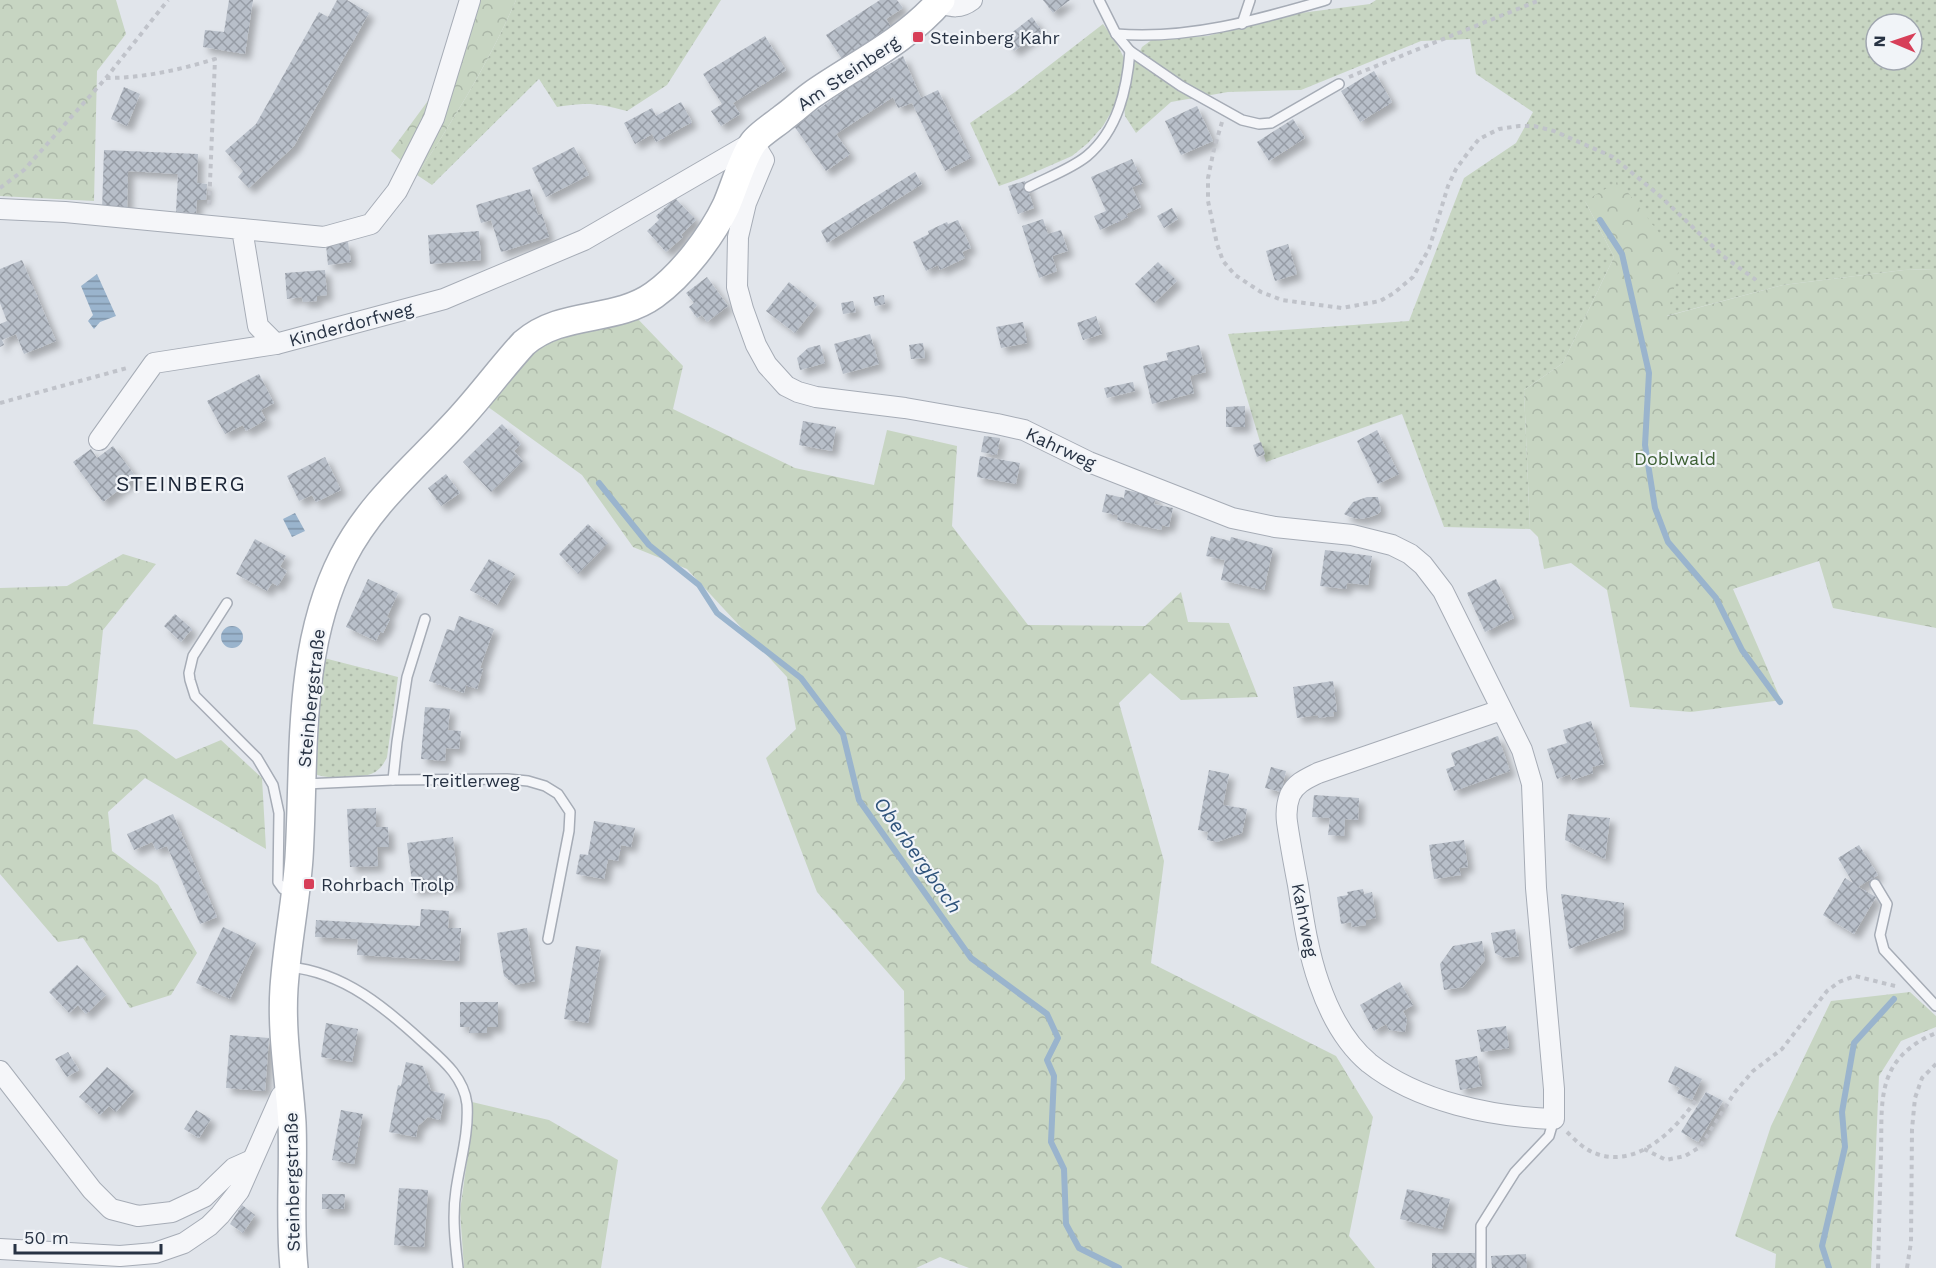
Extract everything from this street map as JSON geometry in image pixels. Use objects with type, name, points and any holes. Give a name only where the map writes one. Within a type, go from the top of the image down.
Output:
[{"type":"main road","name":"Am Steinberg","points":[[753,142],[812,95],[911,31],[940,1]]},
{"type":"main road","name":"Steinbergstraße","points":[[294,1268],[291,1226],[292,1126],[284,1030],[286,967],[296,891],[307,703],[316,632],[333,578],[371,512],[392,487],[461,417],[514,353],[532,336],[577,318],[601,315],[631,307],[645,301],[667,284],[704,242],[716,224],[753,142]]},
{"type":"street","points":[[0,209],[65,212],[324,237],[371,224],[397,191],[434,118],[470,0]]},
{"type":"street","points":[[940,1],[953,7],[961,7],[972,0]]},
{"type":"street","name":"Kinderdorfweg","points":[[242,229],[258,326],[276,344],[444,299],[584,240],[753,142]]},
{"type":"street","name":"Kahrweg","points":[[753,142],[764,160],[747,203],[738,237],[737,287],[746,318],[767,366],[786,386],[816,397],[905,408],[1014,427],[1098,466],[1232,518],[1275,527],[1352,535],[1392,545],[1410,554],[1434,576],[1522,750],[1532,784],[1536,888],[1554,1089],[1554,1119],[1519,1118],[1444,1101],[1390,1077],[1369,1063],[1353,1047],[1330,1010],[1318,982],[1287,820],[1289,797],[1301,781],[1329,769],[1501,710]]},
{"type":"street","points":[[99,440],[154,363],[276,344]]},
{"type":"street","points":[[0,1071],[92,1190],[111,1209],[138,1216],[172,1212],[204,1197],[234,1168],[252,1160]]},
{"type":"street","points":[[0,1249],[120,1256],[169,1250],[198,1235],[220,1215],[239,1191],[281,1096],[289,1092]]},
{"type":"lane","points":[[1099,0],[1116,34],[1130,51],[1181,86],[1242,120],[1259,124],[1271,123],[1339,84]]},
{"type":"lane","points":[[1242,24],[1250,0]]},
{"type":"lane","points":[[1116,34],[1137,36],[1208,30],[1242,24],[1326,0]]},
{"type":"lane","points":[[1029,187],[1077,163],[1102,139],[1114,120],[1123,96],[1130,51]]},
{"type":"lane","points":[[226,603],[193,656],[189,673],[192,690],[201,703],[257,758],[268,775],[273,785],[279,813],[278,882],[283,889],[296,891]]},
{"type":"lane","points":[[393,780],[407,677],[425,619]]},
{"type":"lane","name":"Treitlerweg","points":[[302,784],[507,779],[528,781],[545,786],[558,794],[570,812],[569,831],[548,939]]},
{"type":"lane","points":[[1875,884],[1887,904],[1880,935],[1884,950],[1936,1006]]},
{"type":"lane","points":[[286,967],[304,968],[323,974],[373,999],[428,1046],[458,1078],[465,1096],[467,1113],[454,1211],[459,1268]]},
{"type":"lane","name":"Kahrweg","points":[[1482,1268],[1481,1226],[1515,1172],[1549,1136],[1554,1119]]},
{"type":"path","points":[[0,188],[24,170],[106,78],[168,0]]},
{"type":"path","points":[[1339,84],[1353,75],[1540,0]]},
{"type":"path","points":[[106,78],[126,78],[181,70],[215,59],[208,226]]},
{"type":"path","points":[[1226,111],[1208,178],[1208,201],[1217,244],[1223,261],[1235,275],[1261,292],[1282,300],[1342,308],[1380,301],[1394,293],[1413,277],[1429,249],[1448,186],[1456,169],[1467,154],[1479,139],[1499,129],[1519,126],[1554,130],[1613,157],[1660,196],[1723,256],[1756,280]]},
{"type":"path","points":[[0,403],[141,364],[154,363]]},
{"type":"path","points":[[1644,1149],[1666,1160],[1685,1156],[1700,1147],[1735,1092],[1753,1071],[1782,1049],[1827,991],[1839,982],[1855,976],[1903,988],[1913,982]]},
{"type":"path","points":[[1878,1268],[1882,1124],[1888,1076],[1903,1053],[1916,1043],[1936,1033]]},
{"type":"path","points":[[1907,1268],[1911,1242],[1912,1129],[1915,1098],[1922,1078],[1936,1064]]},
{"type":"path","points":[[1554,1119],[1595,1154],[1620,1156],[1644,1149],[1661,1139],[1675,1127],[1696,1100]]},
{"type":"green space","points":[[0,0],[116,0],[126,34],[97,71],[94,201],[0,196]]},
{"type":"green space","points":[[459,0],[516,0],[470,90],[417,175],[391,151],[430,98],[447,50]]},
{"type":"green space","points":[[516,0],[721,0],[667,85],[627,111],[592,104],[557,107],[539,79],[432,185],[417,175],[470,90]]},
{"type":"green space","points":[[1376,0],[1936,0],[1936,269],[1904,270],[1783,285],[1666,316],[1585,201],[1614,257],[1563,363],[1524,390],[1530,529],[1444,527],[1402,414],[1266,462],[1228,334],[1409,321],[1464,178],[1516,143],[1533,112],[1476,74],[1470,39],[1421,41],[1301,90],[1228,92],[1171,102],[1136,133],[1125,116],[1124,106],[1133,66],[1142,47],[1153,39],[1207,36],[1293,14],[1370,4]]},
{"type":"green space","points":[[1103,24],[1124,58],[1125,70],[1116,104],[1103,126],[1072,156],[999,186],[970,123],[1015,92]]},
{"type":"green space","name":"Doblwald","points":[[1619,181],[1681,261],[1667,316],[1783,285],[1904,270],[1936,269],[1936,628],[1833,608],[1819,561],[1733,589],[1781,700],[1691,712],[1630,707],[1607,590],[1571,563],[1544,569],[1538,537],[1530,529],[1524,390],[1563,363],[1614,257],[1585,201]]},
{"type":"green space","points":[[634,315],[683,366],[673,409],[795,468],[874,485],[887,430],[957,446],[952,526],[1028,625],[1145,626],[1181,592],[1188,622],[1229,623],[1258,697],[1181,700],[1150,673],[1119,703],[1164,861],[1151,963],[1336,1056],[1373,1117],[1349,1236],[1375,1268],[969,1268],[940,1257],[916,1268],[856,1268],[821,1208],[905,1079],[904,991],[817,892],[766,758],[796,729],[787,677],[687,569],[633,547],[582,475],[484,404],[526,351],[549,339]]},
{"type":"green space","points":[[123,554],[156,564],[103,630],[93,724],[137,730],[176,759],[221,740],[262,778],[266,849],[145,778],[108,812],[112,851],[158,885],[197,953],[171,995],[130,1008],[83,938],[58,942],[0,874],[0,588],[67,586]]},
{"type":"green space","points":[[320,657],[398,677],[387,757],[381,767],[371,774],[342,778],[325,777],[314,773]]},
{"type":"green space","points":[[1910,992],[1936,1016],[1936,1027],[1901,1041],[1879,1076],[1871,1268],[1775,1268],[1776,1254],[1735,1236],[1771,1126],[1831,1001]]},
{"type":"green space","points":[[472,1102],[549,1120],[618,1160],[601,1268],[464,1268],[460,1211],[470,1139]]},
{"type":"water","points":[[97,274],[116,316],[100,322],[94,329],[88,321],[93,315],[81,286]]},
{"type":"water","points":[[295,513],[305,531],[292,537],[283,519]]},
{"type":"water","points":[[232,626],[240,629],[243,637],[240,645],[232,648],[224,645],[221,637],[224,629]]},
{"type":"building","points":[[229,0],[253,0],[245,54],[203,47],[205,30],[224,32]]},
{"type":"building","points":[[337,0],[347,0],[369,13],[294,146],[249,188],[238,177],[243,171],[225,151],[256,124],[319,12],[328,17]]},
{"type":"building","points":[[880,0],[897,0],[903,8],[886,19],[893,30],[844,62],[826,35]]},
{"type":"building","points":[[1043,0],[1070,0],[1053,13]]},
{"type":"building","points":[[1032,17],[1042,31],[1014,51],[1005,38]]},
{"type":"building","points":[[765,36],[786,70],[733,103],[740,114],[721,126],[711,111],[722,104],[703,74]]},
{"type":"building","points":[[903,56],[921,98],[938,90],[971,158],[945,171],[912,103],[898,108],[893,97],[836,134],[850,154],[826,171],[794,126],[853,85]]},
{"type":"building","points":[[1374,71],[1392,102],[1360,122],[1341,91]]},
{"type":"building","points":[[124,87],[140,94],[127,126],[111,119]]},
{"type":"building","points":[[681,102],[692,122],[656,142],[652,134],[635,144],[624,123],[652,108],[656,116]]},
{"type":"building","points":[[1197,106],[1213,141],[1181,155],[1165,121]]},
{"type":"building","points":[[1293,119],[1305,138],[1269,161],[1257,142]]},
{"type":"building","points":[[574,147],[589,175],[546,197],[532,168]]},
{"type":"building","points":[[104,150],[198,154],[197,183],[207,184],[206,200],[197,200],[196,213],[176,212],[178,174],[128,171],[127,210],[102,209]]},
{"type":"building","points":[[1132,159],[1143,183],[1132,187],[1141,207],[1126,214],[1128,217],[1100,230],[1094,216],[1106,211],[1091,177]]},
{"type":"building","points":[[915,172],[922,184],[827,243],[821,231]]},
{"type":"building","points":[[1025,181],[1034,208],[1018,214],[1008,186]]},
{"type":"building","points":[[530,189],[538,215],[542,214],[549,237],[501,252],[491,220],[481,223],[476,205]]},
{"type":"building","points":[[675,198],[696,220],[681,235],[683,237],[666,252],[647,231],[659,220],[656,216]]},
{"type":"building","points":[[1172,208],[1178,219],[1164,228],[1157,216]]},
{"type":"building","points":[[1043,219],[1048,234],[1061,230],[1068,251],[1052,256],[1057,271],[1039,278],[1022,226]]},
{"type":"building","points":[[958,220],[971,248],[962,252],[965,258],[940,270],[938,265],[926,271],[913,242],[929,234],[928,231],[947,222],[948,224]]},
{"type":"building","points":[[479,231],[481,260],[430,264],[428,235]]},
{"type":"building","points":[[348,242],[351,262],[328,265],[326,245]]},
{"type":"building","points":[[1288,244],[1297,274],[1275,281],[1266,251]]},
{"type":"building","points":[[22,260],[56,341],[24,354],[16,334],[2,340],[4,345],[0,347],[0,324],[7,321],[0,303],[0,269]]},
{"type":"building","points":[[1158,262],[1177,281],[1154,303],[1135,284]]},
{"type":"building","points":[[325,270],[327,295],[317,296],[317,301],[303,302],[302,297],[287,299],[285,273]]},
{"type":"building","points":[[707,277],[728,306],[707,322],[702,315],[697,318],[689,307],[694,303],[686,293]]},
{"type":"building","points":[[789,282],[817,305],[795,333],[766,311]]},
{"type":"building","points":[[884,295],[885,304],[875,306],[873,297]]},
{"type":"building","points":[[853,301],[856,312],[843,314],[841,303]]},
{"type":"building","points":[[1096,316],[1102,334],[1083,340],[1077,323]]},
{"type":"building","points":[[1023,322],[1027,343],[1001,348],[996,327]]},
{"type":"building","points":[[870,334],[879,364],[843,374],[834,344]]},
{"type":"building","points":[[923,343],[925,358],[911,359],[909,345]]},
{"type":"building","points":[[820,345],[825,363],[800,370],[797,358],[808,348]]},
{"type":"building","points":[[1199,345],[1206,372],[1190,376],[1194,393],[1152,404],[1143,366],[1168,360],[1166,353]]},
{"type":"building","points":[[259,374],[274,403],[261,410],[266,420],[246,431],[243,425],[225,434],[207,401]]},
{"type":"building","points":[[1133,382],[1135,391],[1107,398],[1104,388]]},
{"type":"building","points":[[1245,406],[1245,427],[1226,427],[1226,407]]},
{"type":"building","points":[[803,421],[836,427],[832,451],[799,445]]},
{"type":"building","points":[[502,424],[521,444],[514,451],[523,461],[491,492],[463,462]]},
{"type":"building","points":[[1377,430],[1399,474],[1378,484],[1357,441]]},
{"type":"building","points":[[984,436],[1000,438],[997,455],[981,452]]},
{"type":"building","points":[[1261,442],[1265,454],[1257,457],[1253,445]]},
{"type":"building","points":[[113,446],[136,477],[103,502],[73,462],[91,449],[97,458]]},
{"type":"building","points":[[980,456],[1020,463],[1016,484],[977,477]]},
{"type":"building","points":[[325,457],[341,490],[316,502],[312,495],[299,501],[287,476]]},
{"type":"building","points":[[446,474],[460,493],[441,506],[428,488]]},
{"type":"building","points":[[1125,490],[1156,496],[1154,504],[1173,508],[1169,527],[1162,525],[1161,530],[1117,520],[1118,515],[1102,512],[1106,494],[1124,498]]},
{"type":"building","points":[[1367,497],[1378,497],[1381,511],[1378,514],[1360,519],[1344,514],[1353,502]]},
{"type":"building","points":[[588,524],[608,543],[578,574],[559,554]]},
{"type":"building","points":[[1211,536],[1230,541],[1231,537],[1273,548],[1264,590],[1221,580],[1225,560],[1206,556]]},
{"type":"building","points":[[255,539],[286,556],[280,567],[287,571],[278,586],[272,583],[267,591],[236,574]]},
{"type":"building","points":[[1325,550],[1372,556],[1368,585],[1347,583],[1346,589],[1320,586]]},
{"type":"building","points":[[489,559],[515,574],[497,605],[470,590]]},
{"type":"building","points":[[368,579],[398,593],[387,617],[390,619],[376,641],[346,627]]},
{"type":"building","points":[[1496,579],[1514,618],[1485,632],[1467,593]]},
{"type":"building","points":[[175,614],[192,629],[181,642],[164,626]]},
{"type":"building","points":[[459,616],[494,629],[480,668],[483,669],[477,689],[466,685],[464,693],[429,681],[447,629],[454,631]]},
{"type":"building","points":[[1333,681],[1337,712],[1333,712],[1334,716],[1318,718],[1318,715],[1297,718],[1293,687]]},
{"type":"building","points":[[425,707],[450,709],[448,730],[461,731],[459,749],[446,748],[445,761],[421,759]]},
{"type":"building","points":[[1591,721],[1604,764],[1592,767],[1593,773],[1572,780],[1570,774],[1557,779],[1547,749],[1567,743],[1563,730]]},
{"type":"building","points":[[1498,736],[1510,771],[1454,791],[1446,769],[1455,766],[1451,753]]},
{"type":"building","points":[[1271,767],[1286,771],[1281,792],[1265,788]]},
{"type":"building","points":[[1209,770],[1229,774],[1223,805],[1247,809],[1242,833],[1217,842],[1207,840],[1208,832],[1198,830]]},
{"type":"building","points":[[1314,795],[1359,798],[1358,820],[1345,819],[1344,836],[1328,835],[1330,818],[1312,817]]},
{"type":"building","points":[[376,808],[376,827],[388,827],[389,847],[377,847],[378,866],[350,867],[347,809]]},
{"type":"building","points":[[173,814],[217,917],[200,924],[167,846],[156,850],[152,842],[134,850],[127,834]]},
{"type":"building","points":[[1568,814],[1610,818],[1605,859],[1565,840]]},
{"type":"building","points":[[594,821],[635,828],[631,847],[621,845],[618,861],[608,859],[604,879],[576,874],[580,854],[588,855]]},
{"type":"building","points":[[453,837],[458,885],[413,890],[407,843]]},
{"type":"building","points":[[1464,840],[1468,867],[1459,868],[1461,875],[1434,879],[1429,845]]},
{"type":"building","points":[[1859,845],[1878,875],[1858,887],[1876,897],[1854,934],[1823,915],[1845,878],[1853,883],[1838,858]]},
{"type":"building","points":[[1363,889],[1364,894],[1372,892],[1376,918],[1366,920],[1366,925],[1352,927],[1351,922],[1341,924],[1337,897],[1348,895],[1347,892]]},
{"type":"building","points":[[1561,894],[1624,903],[1623,929],[1569,949]]},
{"type":"building","points":[[421,909],[449,911],[448,928],[461,928],[459,961],[357,955],[358,939],[315,937],[316,920],[420,926]]},
{"type":"building","points":[[223,927],[256,943],[230,999],[196,983]]},
{"type":"building","points":[[527,928],[535,981],[515,985],[504,976],[497,933]]},
{"type":"building","points":[[1515,929],[1519,956],[1504,958],[1495,953],[1491,933]]},
{"type":"building","points":[[1482,941],[1485,960],[1463,987],[1444,990],[1440,964],[1453,946]]},
{"type":"building","points":[[576,946],[601,950],[588,1023],[564,1019]]},
{"type":"building","points":[[77,965],[106,995],[86,1014],[78,1005],[69,1013],[49,992]]},
{"type":"building","points":[[1400,982],[1413,1005],[1403,1011],[1407,1019],[1405,1032],[1389,1030],[1386,1024],[1374,1031],[1360,1005]]},
{"type":"building","points":[[460,1002],[498,1002],[498,1027],[487,1027],[487,1033],[469,1033],[470,1027],[460,1027]]},
{"type":"building","points":[[326,1023],[358,1029],[352,1062],[321,1057]]},
{"type":"building","points":[[1506,1026],[1509,1048],[1481,1052],[1477,1030]]},
{"type":"building","points":[[230,1035],[269,1038],[265,1091],[226,1088]]},
{"type":"building","points":[[68,1052],[79,1070],[67,1077],[55,1059]]},
{"type":"building","points":[[1477,1056],[1482,1086],[1460,1090],[1455,1060]]},
{"type":"building","points":[[406,1062],[423,1066],[431,1091],[445,1094],[440,1120],[428,1117],[418,1126],[416,1137],[389,1132],[398,1085],[401,1086]]},
{"type":"building","points":[[1675,1066],[1702,1079],[1692,1100],[1677,1093],[1680,1088],[1668,1082]]},
{"type":"building","points":[[107,1067],[134,1091],[116,1112],[109,1106],[100,1115],[79,1097]]},
{"type":"building","points":[[1706,1092],[1723,1101],[1698,1142],[1681,1132]]},
{"type":"building","points":[[196,1110],[211,1119],[199,1138],[184,1129]]},
{"type":"building","points":[[341,1110],[363,1114],[354,1164],[332,1160]]},
{"type":"building","points":[[399,1188],[428,1190],[424,1247],[394,1245]]},
{"type":"building","points":[[1407,1189],[1450,1199],[1442,1229],[1400,1219]]},
{"type":"building","points":[[322,1194],[345,1194],[344,1209],[322,1209]]},
{"type":"building","points":[[242,1205],[255,1215],[243,1233],[230,1224]]},
{"type":"building","points":[[1432,1253],[1476,1253],[1476,1268],[1432,1268]]},
{"type":"building","points":[[1526,1254],[1527,1268],[1492,1268],[1491,1256]]},
{"type":"waterway","points":[[1600,220],[1622,254],[1649,373],[1645,445],[1655,508],[1668,542],[1716,598],[1742,650],[1780,702]]},
{"type":"waterway","name":"Oberbergbach","points":[[599,483],[649,545],[699,585],[717,613],[801,678],[843,734],[859,800],[971,958],[1047,1014],[1058,1038],[1047,1060],[1054,1076],[1051,1142],[1064,1169],[1066,1224],[1079,1248],[1119,1268]]},
{"type":"waterway","points":[[1829,1268],[1822,1246],[1845,1147],[1842,1112],[1854,1043],[1894,999]]},
{"type":"place","name":"Steinberg Kahr","points":[[918,37]]},
{"type":"place","name":"Rohrbach Trolp","points":[[309,884]]},
{"type":"district","name":"STEINBERG","points":[[181,483]]}]
